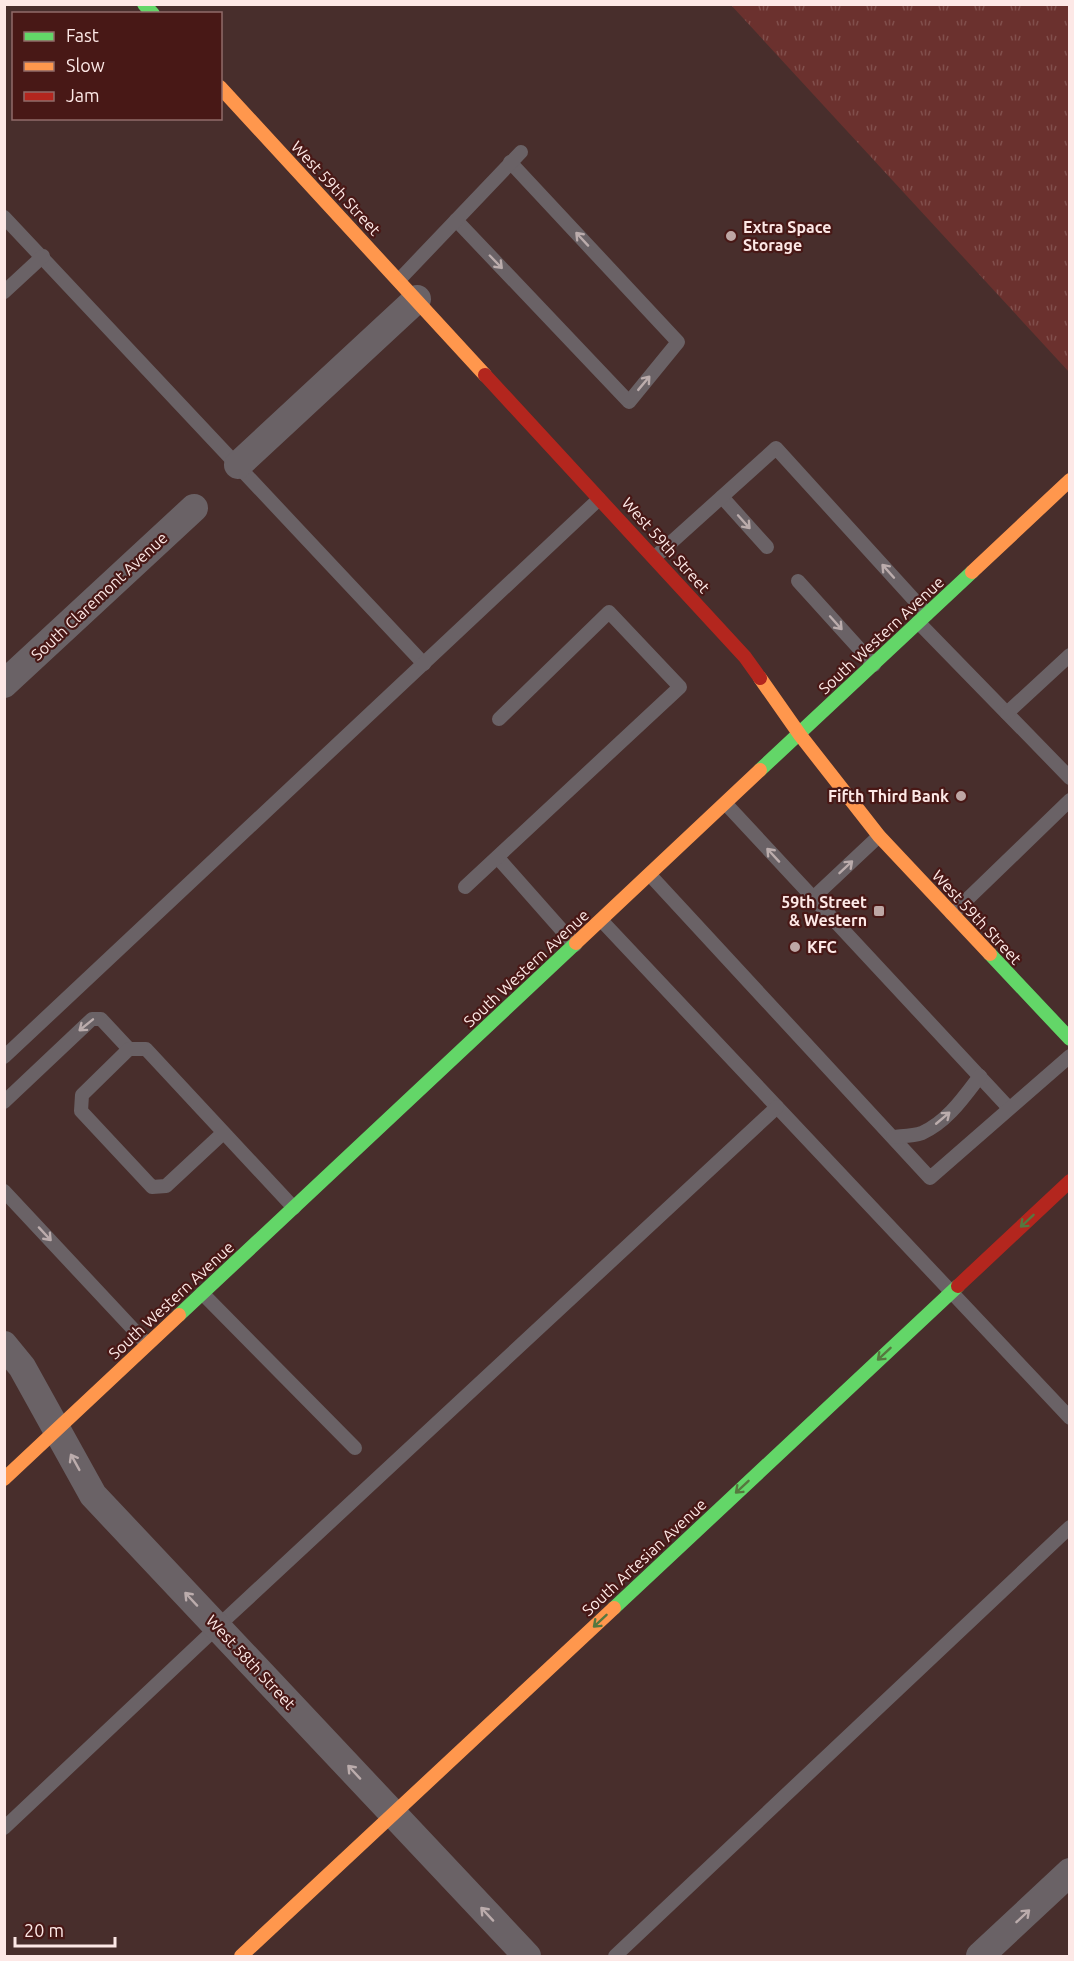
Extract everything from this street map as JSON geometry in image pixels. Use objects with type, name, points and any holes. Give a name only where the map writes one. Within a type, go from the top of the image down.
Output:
[{"type":"street","name":"West 59th Street","points":[[222,89],[745,657],[800,735],[879,836],[1070,1039]]},
{"type":"street","points":[[238,465],[408,289]]},
{"type":"street","name":"South Western Avenue","points":[[4,1479],[1070,480]]},
{"type":"street","name":"South Claremont Avenue","points":[[4,684],[194,508]]},
{"type":"street","name":"South Artesian Avenue","points":[[241,1956],[1070,1181]]},
{"type":"street","name":"West 58th Street","points":[[4,1345],[16,1357],[93,1495],[527,1956]]},
{"type":"street","points":[[980,1956],[1070,1872]]},
{"type":"lane","points":[[408,289],[456,220],[521,152]]},
{"type":"lane","points":[[456,220],[629,402],[678,342],[510,162]]},
{"type":"lane","points":[[4,217],[424,664]]},
{"type":"lane","points":[[4,292],[43,256]]},
{"type":"lane","points":[[655,557],[776,448],[1007,713],[1070,778]]},
{"type":"lane","points":[[722,497],[767,547]]},
{"type":"lane","points":[[4,1057],[601,498]]},
{"type":"lane","points":[[798,581],[874,664]]},
{"type":"lane","points":[[465,887],[680,687],[609,612],[499,719]]},
{"type":"lane","points":[[1007,713],[1070,654]]},
{"type":"lane","points":[[952,914],[1070,800]]},
{"type":"lane","points":[[726,804],[1008,1107]]},
{"type":"lane","points":[[814,897],[879,836]]},
{"type":"lane","points":[[498,858],[575,945]]},
{"type":"lane","points":[[650,875],[930,1178],[1008,1107],[1070,1056]]},
{"type":"lane","points":[[601,920],[1070,1418]]},
{"type":"lane","points":[[4,1102],[92,1019],[101,1019],[129,1049]]},
{"type":"lane","points":[[223,1132],[166,1186],[152,1187],[81,1111],[82,1095],[129,1049],[146,1049],[294,1208]]},
{"type":"lane","points":[[893,1137],[920,1134],[939,1122],[959,1104],[980,1076]]},
{"type":"lane","points":[[4,1828],[777,1107]]},
{"type":"lane","points":[[4,1191],[147,1344]]},
{"type":"lane","points":[[202,1293],[355,1448]]},
{"type":"lane","points":[[615,1956],[1070,1527]]},
{"type":"green space","points":[[731,5],[1069,5],[1069,372]]},
{"type":"traffic: fast","points":[[144,4],[151,12]]},
{"type":"traffic: fast","points":[[760,770],[972,572]]},
{"type":"traffic: fast","points":[[179,1315],[576,943]]},
{"type":"traffic: fast","points":[[990,954],[1070,1039]]},
{"type":"traffic: fast","points":[[614,1608],[958,1286]]},
{"type":"traffic: slow","points":[[222,89],[485,375]]},
{"type":"traffic: slow","points":[[972,572],[1070,480]]},
{"type":"traffic: slow","points":[[760,678],[800,735],[879,836],[990,954]]},
{"type":"traffic: slow","points":[[576,943],[760,770]]},
{"type":"traffic: slow","points":[[4,1479],[179,1315]]},
{"type":"traffic: slow","points":[[241,1956],[614,1608]]},
{"type":"traffic: jam","points":[[485,375],[745,657],[760,678]]},
{"type":"traffic: jam","points":[[958,1286],[1070,1181]]},
{"type":"place","name":"Extra Space Storage","points":[[731,236]]},
{"type":"place","name":"Fifth Third Bank","points":[[961,796]]},
{"type":"place","name":"59th Street & Western","points":[[879,911]]},
{"type":"place","name":"KFC","points":[[795,947]]}]
